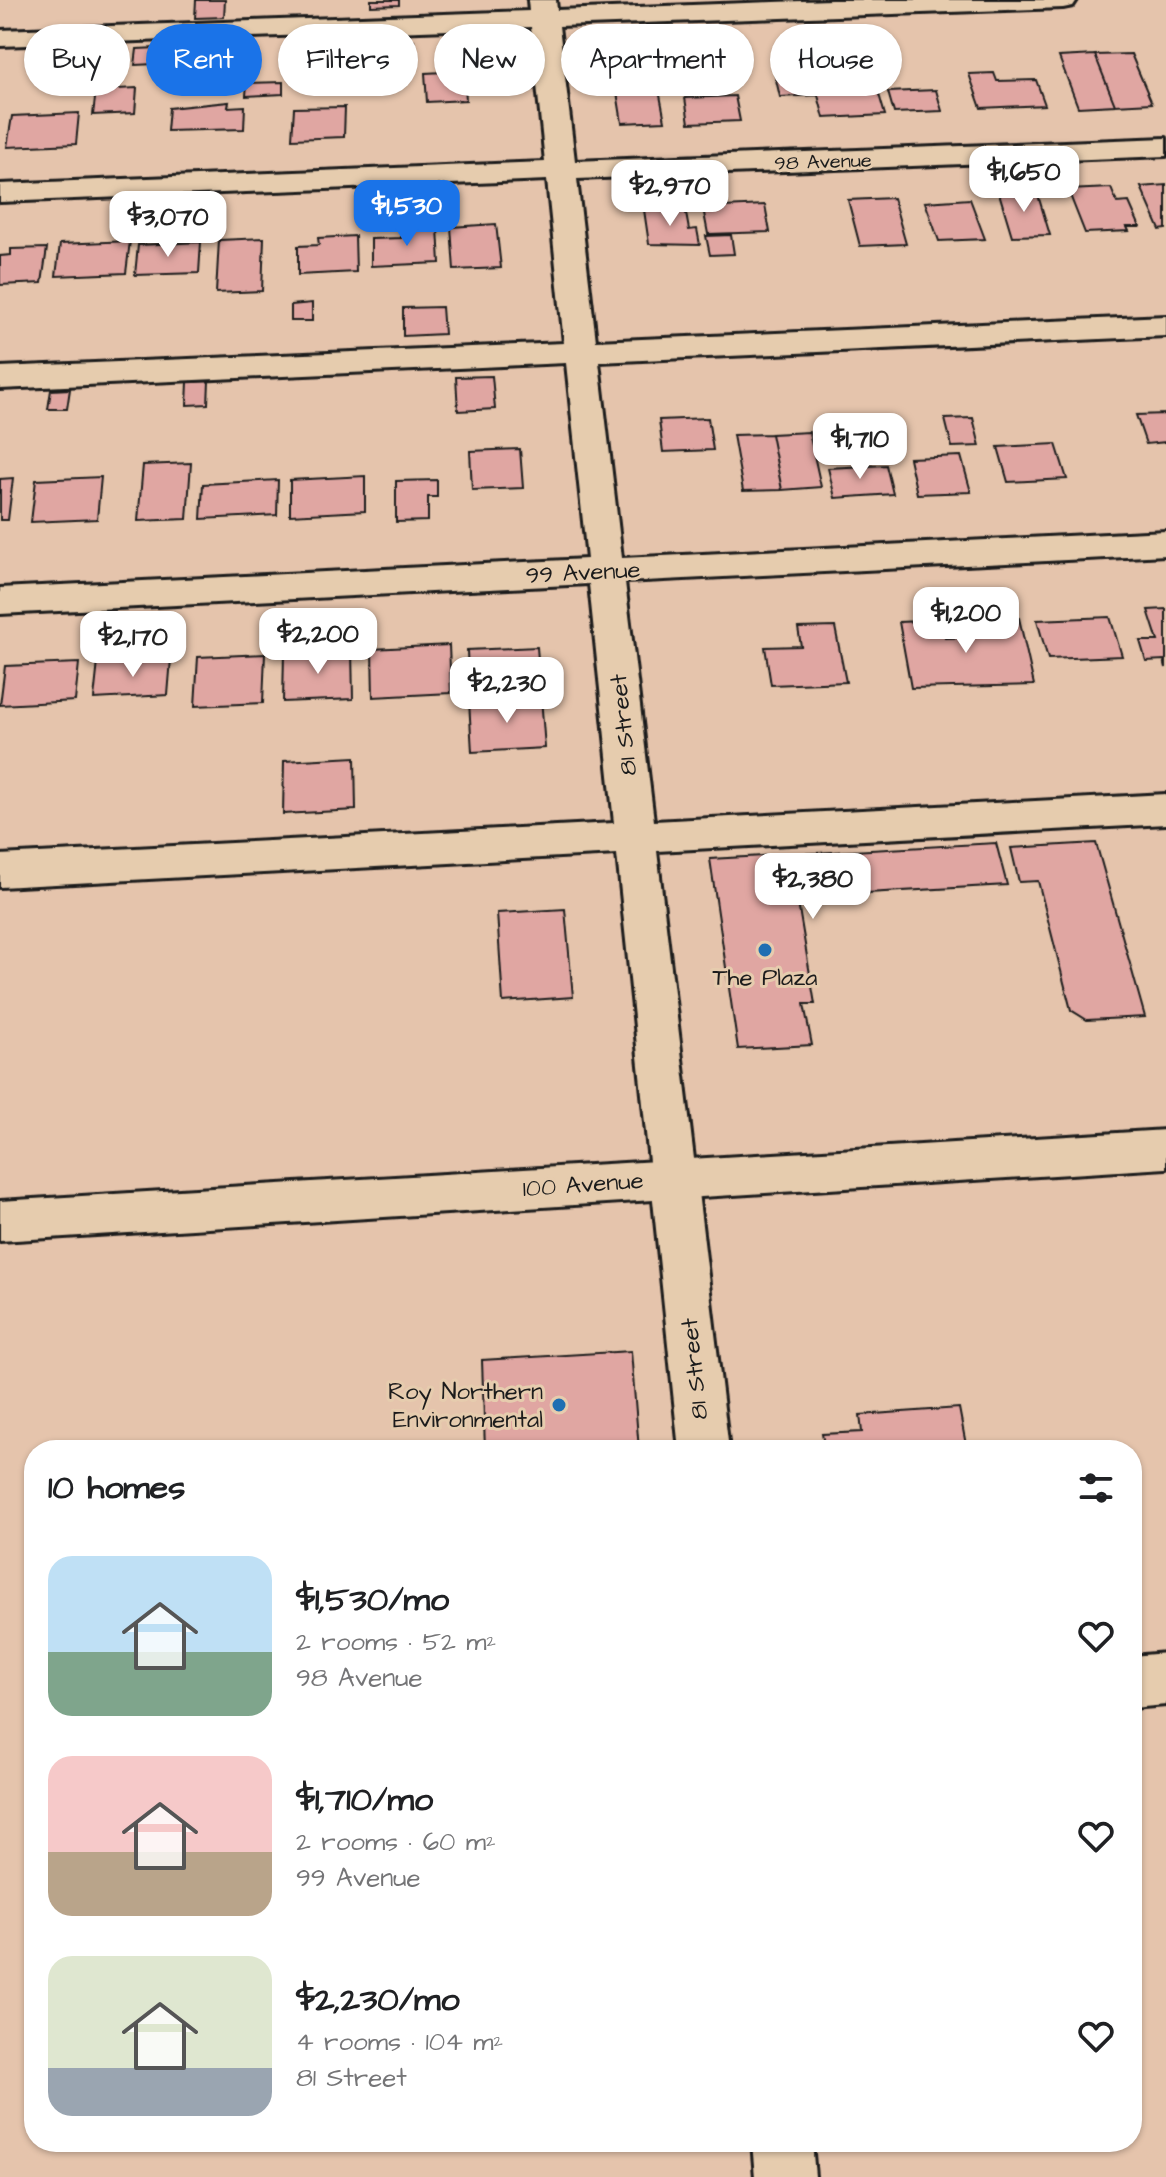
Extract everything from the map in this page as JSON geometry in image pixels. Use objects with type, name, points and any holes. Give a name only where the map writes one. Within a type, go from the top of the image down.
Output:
[{"type":"street","points":[[0,38],[543,10],[1063,0]]},
{"type":"street","name":"81 Street","points":[[543,10],[703,1440]]},
{"type":"street","name":"98 Avenue","points":[[0,193],[1166,147]]},
{"type":"street","points":[[0,378],[1166,326]]},
{"type":"street","name":"99 Avenue","points":[[0,601],[1166,543]]},
{"type":"street","points":[[0,871],[1166,809]]},
{"type":"street","name":"100 Avenue","points":[[0,1221],[1166,1149]]},
{"type":"street","points":[[1142,1681],[1166,1679]]},
{"type":"street","points":[[783,2152],[785,2177]]},
{"type":"building","points":[[196,0],[225,0],[224,17],[195,18]]},
{"type":"building","points":[[371,0],[399,0],[399,5],[371,6]]},
{"type":"building","points":[[137,49],[146,49],[146,64],[135,65]]},
{"type":"building","points":[[1131,54],[1152,103],[1115,105],[1095,55]]},
{"type":"building","points":[[1095,55],[1115,105],[1078,107],[1059,57]]},
{"type":"building","points":[[425,73],[434,73],[434,96],[466,96],[466,100],[427,102]]},
{"type":"building","points":[[994,73],[997,81],[1036,80],[1045,105],[981,108],[969,74]]},
{"type":"building","points":[[278,82],[278,94],[262,95],[262,83]]},
{"type":"building","points":[[130,88],[137,88],[135,113],[93,115],[95,96],[130,96]]},
{"type":"building","points":[[936,90],[942,111],[894,113],[889,96],[902,96],[902,91]]},
{"type":"building","points":[[618,96],[660,96],[665,121],[622,123]]},
{"type":"building","points":[[735,96],[740,121],[689,123],[685,98]]},
{"type":"building","points":[[818,96],[879,96],[885,115],[824,118]]},
{"type":"building","points":[[229,102],[228,107],[245,106],[244,129],[167,131],[169,108]]},
{"type":"building","points":[[345,107],[344,137],[292,139],[294,108]]},
{"type":"building","points":[[79,113],[76,144],[7,147],[12,116]]},
{"type":"building","points":[[1166,185],[1166,229],[1160,230],[1141,187]]},
{"type":"building","points":[[1111,188],[1117,203],[1129,202],[1140,227],[1127,227],[1129,231],[1085,233],[1068,190]]},
{"type":"building","points":[[1037,192],[1050,235],[1012,236],[999,193]]},
{"type":"building","points":[[893,198],[906,244],[860,246],[848,200]]},
{"type":"building","points":[[970,199],[985,239],[939,241],[925,202]]},
{"type":"building","points":[[765,205],[770,232],[708,234],[703,208]]},
{"type":"building","points":[[685,208],[689,230],[697,229],[700,245],[649,244],[644,210]]},
{"type":"building","points":[[496,224],[501,268],[454,270],[451,227]]},
{"type":"building","points":[[438,228],[440,263],[371,266],[371,239],[401,238],[401,229]]},
{"type":"building","points":[[731,235],[734,254],[710,255],[706,236]]},
{"type":"building","points":[[355,236],[356,272],[298,275],[298,246],[319,245],[318,238]]},
{"type":"building","points":[[264,238],[262,291],[216,293],[219,240]]},
{"type":"building","points":[[130,241],[126,273],[56,276],[60,244]]},
{"type":"building","points":[[201,242],[199,273],[135,275],[138,245]]},
{"type":"building","points":[[47,248],[42,283],[0,285],[0,256],[11,255],[11,249]]},
{"type":"building","points":[[312,303],[312,321],[291,321],[291,305]]},
{"type":"building","points":[[442,307],[444,334],[403,336],[403,308]]},
{"type":"building","points":[[492,376],[495,409],[458,411],[456,377]]},
{"type":"building","points":[[209,381],[208,404],[187,405],[188,382]]},
{"type":"building","points":[[70,389],[67,409],[48,409],[51,390]]},
{"type":"building","points":[[1166,414],[1166,442],[1146,444],[1136,415]]},
{"type":"building","points":[[708,418],[713,450],[663,452],[659,420]]},
{"type":"building","points":[[973,418],[980,446],[952,447],[945,419]]},
{"type":"building","points":[[809,432],[821,487],[782,490],[771,434]]},
{"type":"building","points":[[771,434],[782,490],[743,491],[733,435]]},
{"type":"building","points":[[1056,444],[1067,479],[1008,482],[998,447]]},
{"type":"building","points":[[520,449],[523,488],[472,490],[470,451]]},
{"type":"building","points":[[961,456],[971,492],[917,494],[909,458]]},
{"type":"building","points":[[191,463],[187,519],[138,521],[143,465]]},
{"type":"building","points":[[886,465],[893,494],[835,498],[828,468]]},
{"type":"building","points":[[365,476],[365,511],[290,515],[290,480]]},
{"type":"building","points":[[101,477],[97,519],[31,522],[36,480]]},
{"type":"building","points":[[13,478],[8,520],[0,520],[0,479]]},
{"type":"building","points":[[278,480],[277,515],[201,519],[203,484]]},
{"type":"building","points":[[437,480],[437,497],[428,497],[428,521],[396,522],[396,481]]},
{"type":"building","points":[[1166,609],[1166,668],[1164,660],[1146,661],[1140,641],[1158,641],[1148,610]]},
{"type":"building","points":[[1110,617],[1122,656],[1048,659],[1037,620]]},
{"type":"building","points":[[1019,618],[1034,685],[911,688],[899,622],[942,620],[945,638],[976,637],[973,620]]},
{"type":"building","points":[[835,627],[846,682],[771,685],[765,647],[801,646],[798,628]]},
{"type":"building","points":[[449,645],[451,693],[373,697],[372,649]]},
{"type":"building","points":[[537,647],[541,697],[469,701],[467,650]]},
{"type":"building","points":[[352,650],[353,699],[283,702],[284,653]]},
{"type":"building","points":[[265,654],[263,703],[195,706],[198,657]]},
{"type":"building","points":[[171,659],[168,695],[94,699],[98,662]]},
{"type":"building","points":[[79,663],[75,701],[0,705],[5,666]]},
{"type":"building","points":[[541,697],[545,748],[472,752],[469,701]]},
{"type":"building","points":[[355,757],[356,810],[283,814],[284,761]]},
{"type":"building","name":"The Plaza","points":[[996,843],[1007,885],[797,897],[815,1004],[804,1004],[812,1045],[738,1049],[710,859]]},
{"type":"building","points":[[1096,843],[1145,1017],[1087,1020],[1071,1010],[1038,881],[1019,882],[1011,848]]},
{"type":"building","points":[[565,909],[573,997],[503,1002],[497,913]]},
{"type":"building","name":"Roy Northern Environmental","points":[[631,1351],[638,1440],[485,1440],[482,1360]]},
{"type":"building","points":[[959,1408],[965,1440],[823,1440],[822,1434],[862,1432],[860,1415]]},
{"type":"place","name":"The Plaza","points":[[765,950]]},
{"type":"place","name":"Roy Northern Environmental","points":[[559,1405]]}]
